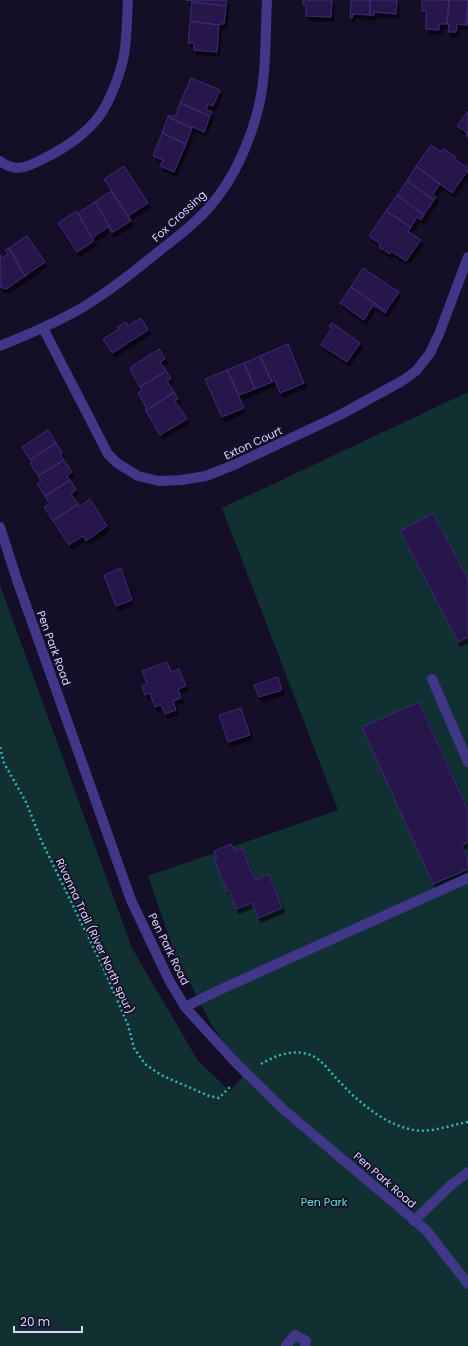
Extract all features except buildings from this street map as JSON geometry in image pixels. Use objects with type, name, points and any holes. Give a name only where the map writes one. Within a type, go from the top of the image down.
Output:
[{"type":"street","points":[[0,161],[5,165],[17,168],[27,167],[54,154],[79,136],[100,114],[116,83],[124,55],[128,0]]},
{"type":"street","name":"Fox Crossing","points":[[0,346],[42,328],[84,306],[128,277],[179,235],[216,198],[232,174],[245,149],[256,116],[263,81],[267,0]]},
{"type":"street","name":"Exton Court","points":[[42,328],[108,454],[117,463],[138,476],[158,481],[181,480],[206,476],[236,464],[340,415],[402,382],[416,371],[430,354],[468,257]]},
{"type":"street","name":"Pen Park Road","points":[[0,527],[17,580],[131,900],[170,980],[185,1007],[236,1063],[283,1109],[426,1230],[468,1284]]},
{"type":"street","points":[[432,679],[468,762]]},
{"type":"street","points":[[185,1007],[216,991],[468,878]]},
{"type":"street","points":[[414,1221],[450,1186],[468,1172]]},
{"type":"street","points":[[286,1346],[295,1335],[306,1341],[305,1346]]},
{"type":"path","name":"Rivanna Trail (River North spur)","points":[[0,746],[4,763],[26,802],[41,840],[102,965],[128,1025],[134,1048],[145,1064],[160,1075],[209,1096],[219,1098],[230,1086]]},
{"type":"path","points":[[255,1067],[271,1057],[286,1053],[303,1053],[314,1056],[351,1094],[370,1110],[394,1123],[414,1130],[431,1130],[468,1122]]},
{"type":"green space","name":"Pen Park","points":[[468,392],[468,1346],[0,1346],[0,585],[132,948],[198,1061],[230,1091],[246,1073],[211,1024],[174,951],[148,876],[338,810],[222,508]]}]
